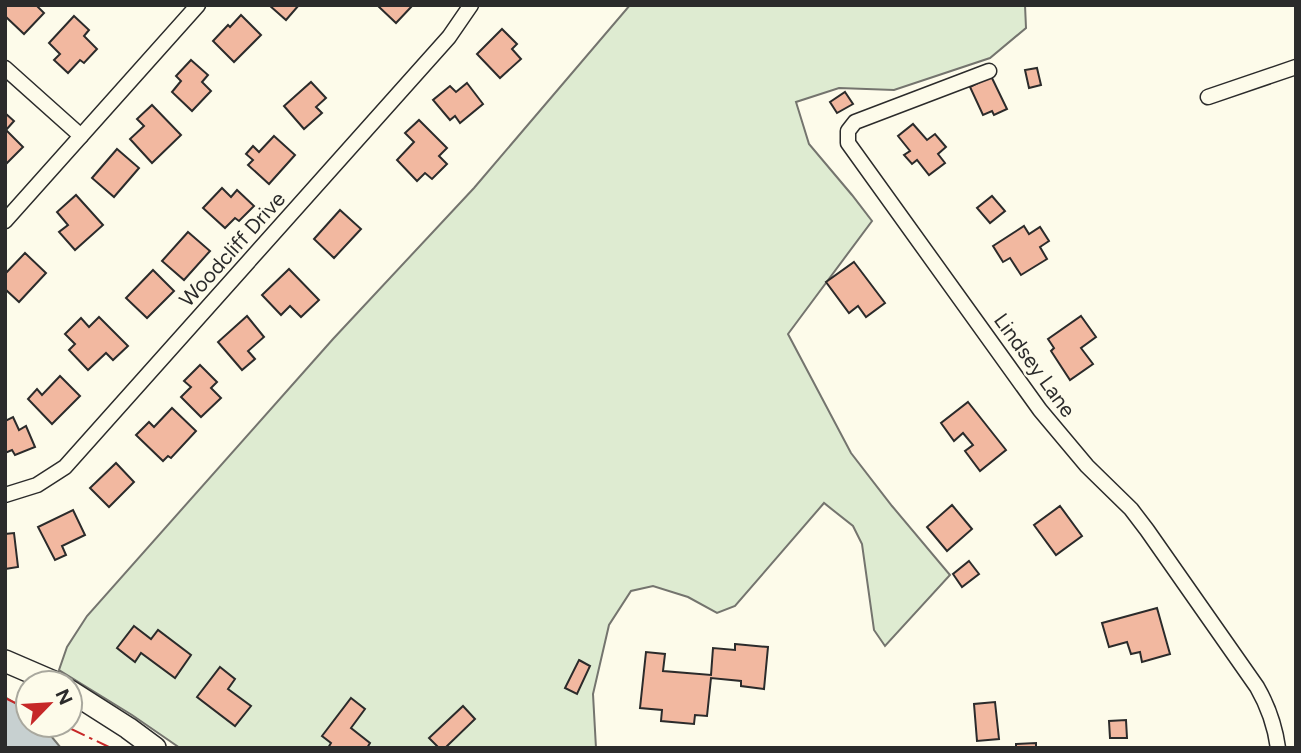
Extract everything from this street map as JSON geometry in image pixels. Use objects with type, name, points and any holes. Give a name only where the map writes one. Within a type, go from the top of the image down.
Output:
[{"type":"street","points":[[5,221],[198,5]]},
{"type":"street","name":"Woodcliff Drive","points":[[5,495],[37,485],[65,467],[449,37],[471,5]]},
{"type":"street","points":[[5,68],[81,136]]},
{"type":"street","points":[[1208,97],[1296,68]]},
{"type":"street","name":"Lindsey Lane","points":[[989,71],[855,122],[848,131],[848,143],[1040,410],[1087,466],[1131,509],[1147,530],[1257,687],[1273,722],[1278,748]]},
{"type":"street","points":[[5,661],[24,669]]},
{"type":"street","points":[[84,700],[155,748]]},
{"type":"green space","points":[[630,5],[1025,5],[1026,28],[990,58],[894,90],[839,88],[796,102],[809,144],[872,221],[788,334],[851,453],[950,575],[885,646],[874,630],[862,544],[853,526],[824,503],[735,606],[717,613],[688,597],[653,586],[631,591],[609,625],[593,694],[596,748],[180,748],[84,685],[84,669],[59,669],[67,647],[87,616],[333,339],[474,188]]},
{"type":"shaded area","points":[[5,697],[14,702],[14,739],[54,739],[61,748],[5,748]]},
{"type":"building","points":[[5,5],[36,5],[44,13],[24,34],[5,16]]},
{"type":"building","points":[[269,5],[299,5],[286,20]]},
{"type":"building","points":[[377,5],[413,5],[396,23]]},
{"type":"building","points":[[241,15],[261,35],[234,62],[213,41]]},
{"type":"building","points":[[74,16],[89,30],[84,36],[97,49],[84,63],[80,60],[68,73],[54,60],[60,54],[49,43]]},
{"type":"building","points":[[502,29],[517,44],[512,49],[521,59],[500,78],[477,54]]},
{"type":"building","points":[[191,60],[208,75],[202,82],[211,91],[192,111],[172,92],[181,81],[176,76]]},
{"type":"building","points":[[1037,68],[1041,85],[1029,88],[1025,70]]},
{"type":"building","points":[[991,76],[1007,109],[994,115],[992,111],[983,115],[970,87]]},
{"type":"building","points":[[311,82],[326,98],[316,107],[322,113],[304,129],[284,106]]},
{"type":"building","points":[[467,83],[483,104],[460,123],[455,116],[450,120],[433,100],[450,86],[456,92]]},
{"type":"building","points":[[845,92],[853,104],[837,113],[830,102]]},
{"type":"building","points":[[152,105],[181,135],[152,163],[130,139],[144,126],[137,119]]},
{"type":"building","points":[[5,113],[14,121],[6,130],[23,147],[5,165]]},
{"type":"building","points":[[419,120],[447,148],[439,156],[447,164],[432,179],[425,173],[417,181],[397,160],[414,142],[405,133]]},
{"type":"building","points":[[913,124],[927,140],[935,134],[946,147],[938,154],[945,163],[929,175],[917,160],[912,164],[904,155],[910,151],[898,136]]},
{"type":"building","points":[[274,136],[295,155],[269,184],[248,165],[253,160],[246,154],[253,146],[259,152]]},
{"type":"building","points":[[117,149],[139,168],[114,197],[92,178]]},
{"type":"building","points":[[222,188],[231,197],[237,190],[254,206],[239,221],[235,218],[225,228],[203,208]]},
{"type":"building","points":[[76,195],[103,225],[75,250],[59,232],[68,225],[57,212]]},
{"type":"building","points":[[992,196],[1005,211],[990,223],[977,208]]},
{"type":"building","points":[[340,210],[361,229],[334,258],[314,239]]},
{"type":"building","points":[[1024,226],[1029,234],[1040,227],[1049,241],[1040,247],[1047,259],[1021,275],[1010,258],[1003,262],[993,246]]},
{"type":"building","points":[[188,232],[210,251],[184,280],[162,261]]},
{"type":"building","points":[[25,253],[46,273],[19,302],[5,289],[5,274]]},
{"type":"building","points":[[854,262],[885,303],[866,317],[858,306],[849,313],[826,282]]},
{"type":"building","points":[[289,269],[319,300],[301,317],[290,306],[281,315],[262,295]]},
{"type":"building","points":[[153,270],[174,291],[147,318],[126,298]]},
{"type":"building","points":[[247,316],[264,337],[248,351],[255,359],[242,370],[218,342]]},
{"type":"building","points":[[1081,316],[1096,337],[1081,348],[1093,364],[1070,380],[1051,351],[1054,348],[1048,339]]},
{"type":"building","points":[[99,317],[128,346],[113,360],[106,353],[88,370],[69,350],[75,344],[65,334],[81,318],[89,327]]},
{"type":"building","points":[[200,365],[217,382],[211,388],[221,398],[201,417],[181,397],[191,387],[184,381]]},
{"type":"building","points":[[60,376],[80,396],[52,424],[28,399],[37,389],[42,395]]},
{"type":"building","points":[[968,402],[1006,450],[980,471],[965,451],[973,445],[963,433],[954,441],[941,423]]},
{"type":"building","points":[[172,408],[196,431],[171,458],[168,456],[163,461],[136,435],[149,422],[154,427]]},
{"type":"building","points":[[13,417],[19,430],[26,426],[35,447],[15,455],[12,450],[5,453],[5,421]]},
{"type":"building","points":[[116,463],[134,482],[109,507],[90,488]]},
{"type":"building","points":[[952,505],[972,529],[947,551],[927,527]]},
{"type":"building","points":[[1060,506],[1082,536],[1056,555],[1034,525]]},
{"type":"building","points":[[73,510],[85,535],[62,546],[66,555],[55,560],[38,527]]},
{"type":"building","points":[[14,533],[18,567],[5,569],[5,534]]},
{"type":"building","points":[[969,561],[979,574],[962,587],[953,574]]},
{"type":"building","points":[[1157,608],[1170,654],[1142,662],[1140,652],[1131,654],[1127,642],[1109,647],[1102,623]]},
{"type":"building","points":[[134,626],[151,639],[158,630],[191,655],[175,678],[141,653],[135,662],[117,648]]},
{"type":"building","points":[[735,644],[768,647],[764,689],[741,686],[741,681],[711,678],[707,716],[695,715],[694,724],[661,721],[662,710],[640,708],[646,652],[665,654],[663,671],[711,675],[713,648],[735,650]]},
{"type":"building","points":[[579,660],[590,666],[577,694],[565,688]]},
{"type":"building","points":[[220,667],[235,679],[228,689],[251,706],[235,726],[197,697]]},
{"type":"building","points":[[351,698],[365,709],[351,728],[370,743],[367,748],[328,748],[331,743],[322,736]]},
{"type":"building","points":[[995,702],[999,739],[977,741],[974,704]]},
{"type":"building","points":[[463,706],[475,719],[445,748],[439,748],[429,738]]},
{"type":"building","points":[[1126,720],[1127,738],[1110,738],[1109,721]]},
{"type":"building","points":[[1036,743],[1036,748],[1016,748],[1016,744]]},
{"type":"power","points":[[5,698],[14,702]]},
{"type":"power","points":[[84,735],[111,748]]}]
